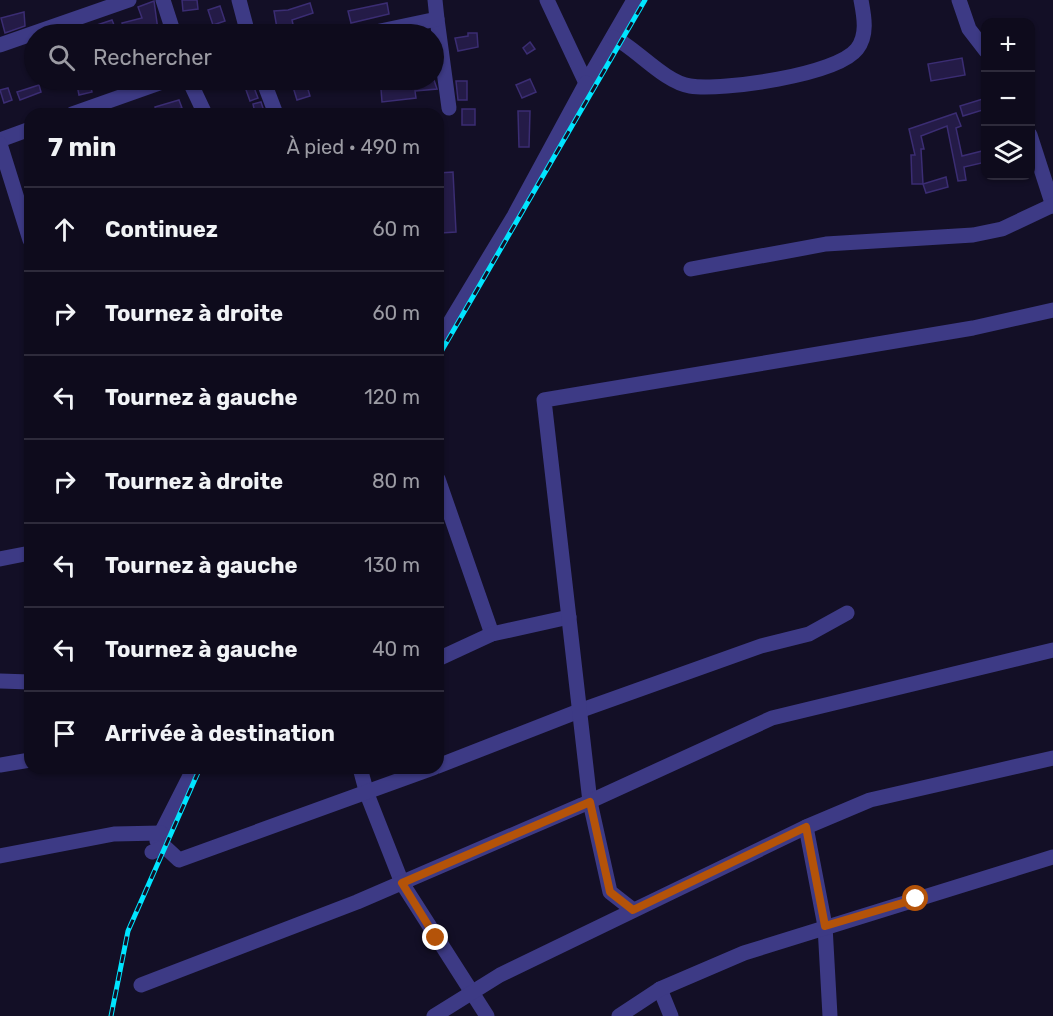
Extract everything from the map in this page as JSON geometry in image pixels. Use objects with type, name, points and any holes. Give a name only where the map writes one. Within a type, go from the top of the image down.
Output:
[{"type":"street","points":[[60,24],[129,0]]},
{"type":"street","points":[[163,0],[171,24]]},
{"type":"street","points":[[238,0],[245,24]]},
{"type":"street","points":[[435,0],[438,24]]},
{"type":"street","points":[[547,0],[586,83]]},
{"type":"street","points":[[444,332],[514,216],[634,0]]},
{"type":"street","points":[[613,37],[652,66],[688,86],[718,86],[799,76],[845,59],[857,49],[864,36],[861,0]]},
{"type":"street","points":[[959,0],[969,28],[981,44]]},
{"type":"street","points":[[413,24],[437,19]]},
{"type":"street","points":[[0,45],[24,37]]},
{"type":"street","points":[[444,71],[449,108]]},
{"type":"street","points":[[89,108],[140,90]]},
{"type":"street","points":[[194,90],[202,108]]},
{"type":"street","points":[[267,90],[274,108]]},
{"type":"street","points":[[24,132],[0,142],[24,220]]},
{"type":"street","points":[[691,269],[826,244],[973,235],[1002,229],[1053,205],[1035,150]]},
{"type":"street","points":[[633,910],[610,892],[590,802],[544,400],[973,328],[1053,310]]},
{"type":"street","points":[[444,496],[492,634]]},
{"type":"street","points":[[0,559],[24,554]]},
{"type":"street","points":[[444,764],[579,711],[761,646],[809,634],[847,613]]},
{"type":"street","points":[[444,655],[492,634],[569,617]]},
{"type":"street","points":[[141,985],[402,883],[590,802],[772,718],[1053,650]]},
{"type":"street","points":[[0,681],[24,682]]},
{"type":"street","points":[[434,1016],[500,975],[806,827],[870,800],[1053,758]]},
{"type":"street","points":[[0,765],[24,761]]},
{"type":"street","points":[[192,774],[152,852],[165,847],[179,860],[418,774]]},
{"type":"street","points":[[361,774],[366,794],[402,883],[487,1016]]},
{"type":"street","points":[[806,827],[825,926],[830,1016]]},
{"type":"street","points":[[0,856],[114,834],[161,833]]},
{"type":"street","points":[[619,1016],[660,989],[744,953],[1053,857]]},
{"type":"street","points":[[660,989],[671,1016]]},
{"type":"building","points":[[182,0],[197,0],[198,9],[183,11]]},
{"type":"building","points":[[154,1],[157,24],[122,24],[142,18],[138,7]]},
{"type":"building","points":[[310,3],[313,13],[292,20],[293,24],[276,24],[274,11],[288,10]]},
{"type":"building","points":[[387,3],[389,14],[351,23],[348,11]]},
{"type":"building","points":[[220,6],[225,21],[213,24],[208,10]]},
{"type":"building","points":[[24,12],[25,24],[5,33],[1,18]]},
{"type":"building","points":[[112,20],[114,24],[100,24]]},
{"type":"building","points":[[468,33],[477,33],[478,47],[458,51],[455,38],[468,36]]},
{"type":"building","points":[[530,42],[535,49],[527,54],[523,48]]},
{"type":"building","points":[[962,58],[965,75],[931,81],[928,64]]},
{"type":"building","points":[[530,79],[536,92],[522,98],[516,85]]},
{"type":"building","points":[[456,81],[467,81],[467,100],[458,100]]},
{"type":"building","points":[[8,88],[12,100],[4,103],[0,90]]},
{"type":"building","points":[[24,90],[40,90],[41,92],[20,100],[17,92]]},
{"type":"building","points":[[78,90],[92,90],[92,92],[79,95]]},
{"type":"building","points":[[246,90],[255,90],[258,98],[250,101]]},
{"type":"building","points":[[294,90],[308,90],[310,96],[297,100]]},
{"type":"building","points":[[381,90],[426,90],[415,91],[416,98],[382,102]]},
{"type":"building","points":[[179,100],[182,108],[155,108]]},
{"type":"building","points":[[981,100],[981,111],[963,116],[960,106]]},
{"type":"building","points":[[261,102],[263,108],[254,108],[253,104]]},
{"type":"building","points":[[462,109],[475,109],[475,125],[462,125]]},
{"type":"building","points":[[518,111],[530,111],[529,147],[519,147]]},
{"type":"building","points":[[956,113],[961,126],[956,128],[962,156],[981,151],[981,163],[964,167],[966,180],[958,181],[947,126],[921,136],[924,149],[921,149],[923,184],[912,184],[911,155],[915,155],[909,129]]},
{"type":"building","points":[[453,172],[456,232],[444,233],[444,173]]},
{"type":"building","points":[[946,177],[948,187],[926,193],[923,184]]},
{"type":"railway","points":[[444,347],[645,0]]},
{"type":"railway","points":[[111,1016],[128,931],[197,774]]},
{"type":"route","points":[[436,938],[402,883],[590,802],[610,892],[633,910],[806,827],[825,926],[916,899]]}]
